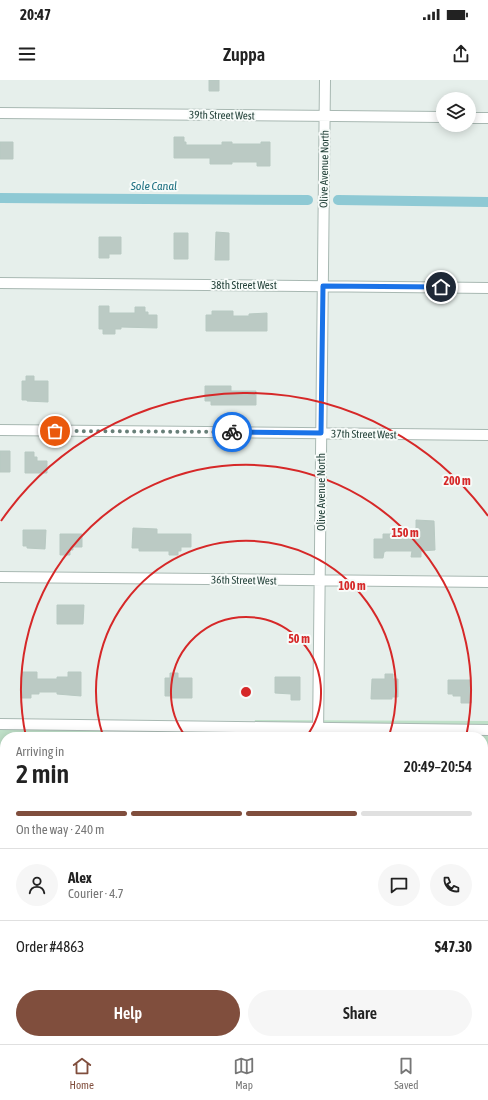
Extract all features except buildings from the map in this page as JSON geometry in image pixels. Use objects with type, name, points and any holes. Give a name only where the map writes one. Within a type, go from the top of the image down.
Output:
[{"type":"street","name":"Olive Avenue North","points":[[318,732],[325,80]]},
{"type":"street","name":"39th Street West","points":[[0,113],[436,117]]},
{"type":"street","points":[[476,118],[488,118]]},
{"type":"street","name":"38th Street West","points":[[0,283],[488,288]]},
{"type":"street","name":"37th Street West","points":[[0,430],[488,435]]},
{"type":"street","name":"36th Street West","points":[[0,577],[488,582]]},
{"type":"street","points":[[0,724],[283,732]]},
{"type":"street","points":[[375,732],[488,730]]},
{"type":"green space","points":[[255,720],[488,721],[488,732],[251,732]]},
{"type":"green space","points":[[102,721],[103,732],[0,732],[0,722]]},
{"type":"waterway","name":"Sole Canal","points":[[0,198],[308,200]]},
{"type":"waterway","name":"Sole Canal","points":[[338,200],[488,202]]},
{"type":"way so far","points":[[55,431],[232,432]]},
{"type":"route","points":[[232,432],[321,433],[323,286],[441,287]]}]
